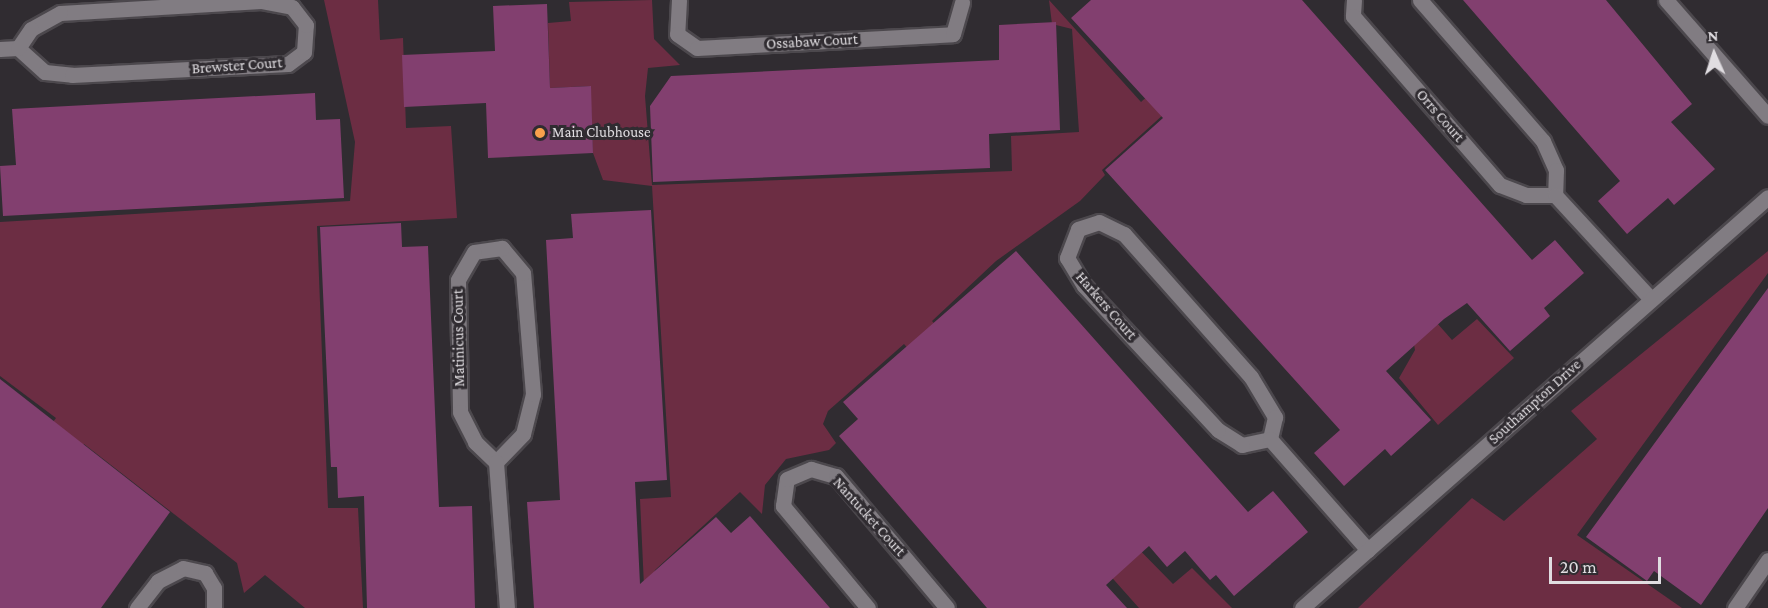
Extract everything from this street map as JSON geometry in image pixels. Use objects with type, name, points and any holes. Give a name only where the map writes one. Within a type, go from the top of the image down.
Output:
[{"type":"street","name":"Ossabaw Court","points":[[679,0],[677,33],[698,48],[953,34],[963,1]]},
{"type":"street","name":"Orrs Court","points":[[1354,0],[1353,16],[1500,184],[1526,195],[1555,195]]},
{"type":"street","points":[[1420,0],[1543,141],[1556,170],[1555,195],[1651,299]]},
{"type":"street","points":[[1666,0],[1768,116]]},
{"type":"street","name":"Brewster Court","points":[[261,1],[292,7],[306,26],[304,52],[288,64],[72,75],[45,72],[18,48],[31,29],[60,13],[261,1]]},
{"type":"street","points":[[0,49],[18,48]]},
{"type":"street","name":"Southampton Drive","points":[[1302,608],[1768,197]]},
{"type":"street","name":"Harkers Court","points":[[1099,222],[1124,234],[1251,377],[1275,417],[1270,439],[1242,445],[1218,430],[1084,286],[1067,258],[1078,228],[1099,222]]},
{"type":"street","name":"Matinicus Court","points":[[502,248],[523,273],[533,394],[523,434],[496,462],[475,442],[460,412],[458,280],[474,252],[502,248]]},
{"type":"street","points":[[1270,439],[1368,550]]},
{"type":"street","points":[[496,462],[507,608]]},
{"type":"street","name":"Nantucket Court","points":[[868,608],[783,506],[787,479],[811,468],[836,476],[947,608]]},
{"type":"street","points":[[1735,608],[1768,560]]},
{"type":"street","points":[[137,608],[158,581],[183,568],[205,573],[214,588],[214,608]]},
{"type":"shaded area","points":[[324,0],[378,0],[380,40],[403,38],[406,128],[451,126],[457,218],[317,226],[328,508],[358,508],[363,608],[305,608],[265,575],[244,593],[237,563],[84,444],[0,555],[0,492],[56,418],[0,376],[0,222],[350,201],[355,142]]},
{"type":"shaded area","points":[[652,0],[654,39],[680,65],[648,68],[645,96],[652,185],[1012,171],[1011,136],[1079,132],[1072,29],[1052,24],[1049,0],[1141,102],[1255,0],[1213,69],[1452,340],[1477,319],[1514,358],[1438,425],[1399,378],[1415,350],[1412,333],[1185,95],[1102,170],[1105,175],[1080,201],[996,261],[932,321],[1074,483],[1173,584],[1192,568],[1232,608],[1139,608],[904,344],[828,411],[823,424],[836,443],[829,450],[786,459],[765,485],[762,514],[740,492],[655,570],[645,608],[640,499],[671,497],[652,186],[603,180],[593,153],[590,86],[550,88],[548,23],[571,21],[569,2]]},
{"type":"shaded area","points":[[1768,251],[1768,273],[1577,535],[1682,608],[1358,608],[1472,498],[1504,521],[1597,439],[1571,411]]},
{"type":"building","points":[[1091,0],[1302,0],[1532,260],[1555,240],[1584,273],[1544,308],[1550,316],[1510,351],[1467,303],[1444,319],[1386,371],[1431,420],[1391,456],[1385,449],[1344,486],[1314,453],[1340,430],[1105,170],[1163,118],[1071,18]]},
{"type":"building","points":[[1463,0],[1606,0],[1692,104],[1671,122],[1715,169],[1674,205],[1668,198],[1627,234],[1598,201],[1620,181]]},
{"type":"building","points":[[547,4],[550,88],[591,86],[593,153],[488,158],[486,103],[404,107],[402,55],[495,51],[493,6]]},
{"type":"building","points":[[1056,22],[1060,130],[989,134],[990,168],[653,182],[650,106],[671,76],[999,60],[999,25]]},
{"type":"building","points":[[315,93],[316,120],[340,119],[344,198],[3,216],[0,166],[16,165],[12,109]]},
{"type":"building","points":[[651,210],[667,480],[635,482],[640,584],[716,517],[731,533],[750,516],[830,608],[534,608],[527,502],[560,500],[546,240],[573,238],[571,214]]},
{"type":"building","points":[[401,223],[402,247],[428,246],[439,507],[472,506],[475,608],[367,608],[364,496],[338,498],[337,467],[331,467],[320,227]]},
{"type":"building","points":[[1016,251],[1248,512],[1273,491],[1308,532],[1234,596],[1216,575],[1210,580],[1185,551],[1167,567],[1149,546],[1106,585],[1127,608],[987,608],[839,436],[858,419],[843,402]]},
{"type":"building","points":[[1768,288],[1768,508],[1701,605],[1654,571],[1647,581],[1586,537]]},
{"type":"building","points":[[0,379],[170,512],[101,608],[0,608]]},
{"type":"place","name":"Main Clubhouse","points":[[540,133]]}]
